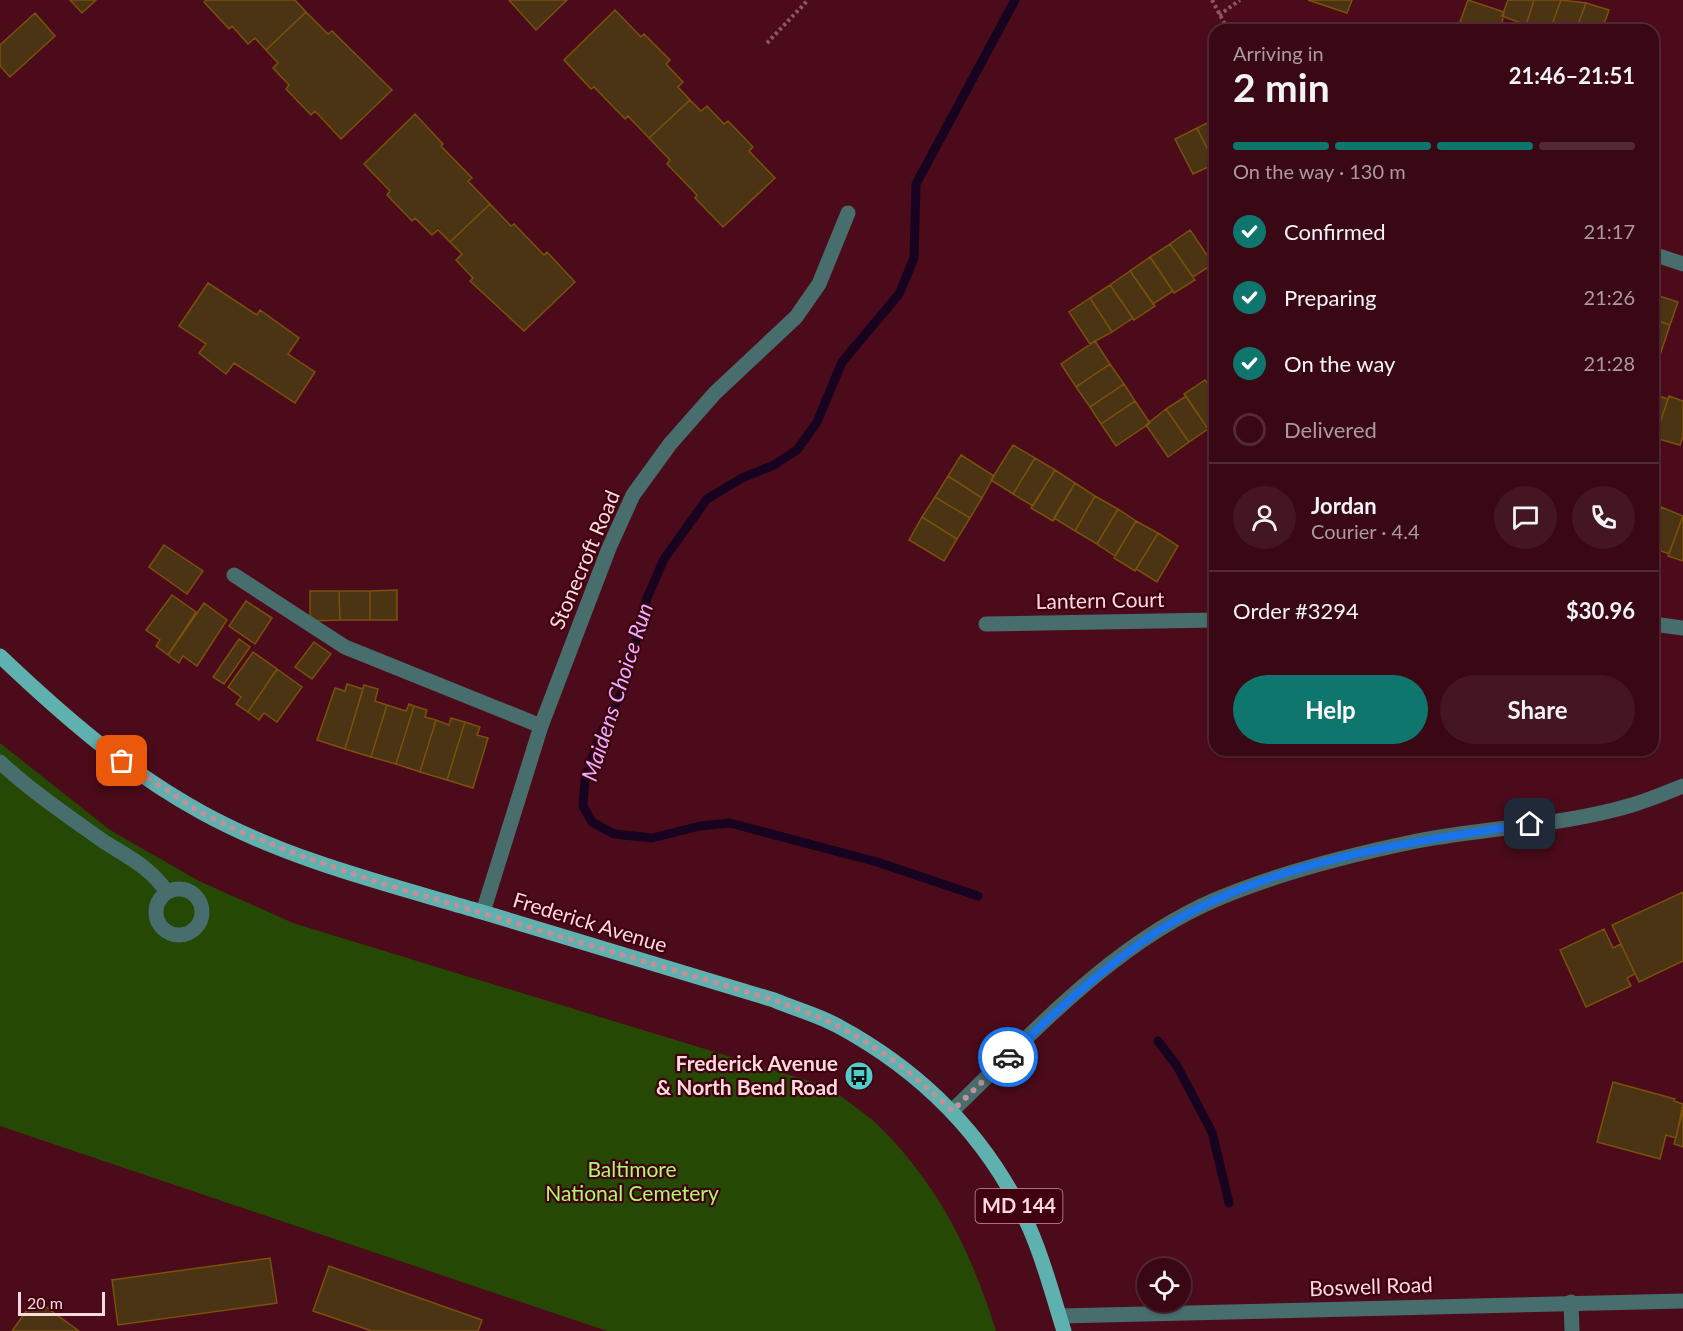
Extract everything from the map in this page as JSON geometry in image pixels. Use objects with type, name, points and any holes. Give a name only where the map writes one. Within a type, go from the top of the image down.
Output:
[{"type":"main road","name":"Frederick Avenue","points":[[0,656],[60,713],[105,749],[200,812],[243,833],[377,882],[774,1000],[835,1025],[879,1050],[918,1078],[952,1111],[986,1155],[1017,1202],[1036,1245],[1062,1324]]},
{"type":"street","name":"Stonecroft Road","points":[[483,912],[541,726],[609,548],[633,495],[670,444],[715,393],[796,317],[819,284],[848,213]]},
{"type":"street","points":[[1659,256],[1683,264]]},
{"type":"street","points":[[234,575],[345,647],[541,726]]},
{"type":"street","name":"Lantern Court","points":[[986,624],[1209,620]]},
{"type":"street","points":[[1659,625],[1683,628]]},
{"type":"street","points":[[0,762],[93,833],[155,874],[167,892]]},
{"type":"street","points":[[952,1111],[1102,971],[1158,931],[1215,900],[1277,877],[1354,854],[1420,840],[1631,805],[1683,786]]},
{"type":"street","name":"Boswell Road","points":[[1062,1324],[1570,1302],[1683,1301]]},
{"type":"street","points":[[1570,1302],[1572,1331]]},
{"type":"path","points":[[767,43],[807,0]]},
{"type":"path","points":[[1212,0],[1224,24]]},
{"type":"path","points":[[1219,15],[1240,0]]},
{"type":"green space","name":"Baltimore National Cemetery","points":[[0,743],[110,830],[199,881],[293,923],[829,1087],[879,1126],[919,1172],[936,1196],[951,1221],[976,1274],[996,1331],[607,1331],[0,1126]]},
{"type":"building","points":[[70,0],[96,0],[82,13]]},
{"type":"building","points":[[206,0],[295,0],[306,12],[266,50],[255,38],[248,44],[232,26],[229,29],[204,2]]},
{"type":"building","points":[[509,0],[567,0],[536,30]]},
{"type":"building","points":[[1308,0],[1352,0],[1347,13]]},
{"type":"building","points":[[1468,0],[1504,12],[1502,24],[1460,22]]},
{"type":"building","points":[[1508,0],[1534,0],[1526,24],[1502,16]]},
{"type":"building","points":[[1534,0],[1561,0],[1552,24],[1526,24]]},
{"type":"building","points":[[1561,0],[1586,3],[1578,24],[1552,24]]},
{"type":"building","points":[[1586,3],[1609,10],[1604,24],[1578,24]]},
{"type":"building","points":[[615,10],[641,37],[644,34],[670,60],[666,64],[683,82],[678,87],[690,100],[649,138],[628,116],[625,119],[594,87],[591,89],[564,60]]},
{"type":"building","points":[[306,12],[328,34],[332,31],[392,90],[341,139],[315,111],[311,115],[286,89],[289,85],[273,68],[278,63],[266,50]]},
{"type":"building","points":[[35,13],[55,36],[10,77],[0,66],[0,45]]},
{"type":"building","points":[[690,100],[701,111],[707,106],[724,124],[728,121],[753,147],[749,151],[775,178],[723,227],[695,198],[697,195],[667,164],[670,160],[649,138]]},
{"type":"building","points":[[415,114],[443,144],[441,146],[472,178],[468,181],[490,204],[450,242],[438,230],[432,235],[415,218],[412,221],[387,195],[390,191],[364,164]]},
{"type":"building","points":[[1209,122],[1209,152],[1197,128]]},
{"type":"building","points":[[1197,128],[1209,152],[1209,167],[1193,174],[1175,139]]},
{"type":"building","points":[[490,204],[511,226],[514,224],[544,255],[547,252],[575,282],[524,331],[470,281],[473,278],[456,260],[462,254],[450,242]]},
{"type":"building","points":[[1190,230],[1209,258],[1209,267],[1193,277],[1170,244]]},
{"type":"building","points":[[1170,244],[1195,280],[1174,293],[1150,257]]},
{"type":"building","points":[[1150,257],[1173,291],[1153,304],[1130,271]]},
{"type":"building","points":[[1130,271],[1155,306],[1134,320],[1110,285]]},
{"type":"building","points":[[208,283],[257,315],[260,310],[299,338],[288,354],[315,372],[295,403],[234,363],[226,374],[199,353],[206,344],[179,326]]},
{"type":"building","points":[[1110,285],[1133,318],[1112,332],[1090,298]]},
{"type":"building","points":[[1659,296],[1678,302],[1670,325],[1659,321]]},
{"type":"building","points":[[1090,298],[1112,332],[1090,344],[1069,312]]},
{"type":"building","points":[[1659,321],[1670,325],[1662,349],[1659,348]]},
{"type":"building","points":[[1095,341],[1110,364],[1076,387],[1061,364]]},
{"type":"building","points":[[1110,364],[1124,384],[1090,407],[1076,387]]},
{"type":"building","points":[[1205,380],[1209,386],[1208,429],[1184,394]]},
{"type":"building","points":[[1124,384],[1135,401],[1101,424],[1090,407]]},
{"type":"building","points":[[1186,396],[1208,429],[1189,442],[1166,409]]},
{"type":"building","points":[[1659,396],[1668,399],[1659,426]]},
{"type":"building","points":[[1669,396],[1683,401],[1683,436],[1680,445],[1659,439],[1659,426]]},
{"type":"building","points":[[1135,401],[1150,423],[1116,446],[1101,424]]},
{"type":"building","points":[[1166,409],[1189,442],[1168,457],[1146,425]]},
{"type":"building","points":[[1013,445],[1035,458],[1013,494],[991,480]]},
{"type":"building","points":[[961,455],[994,476],[982,498],[948,476]]},
{"type":"building","points":[[1035,458],[1055,470],[1033,506],[1013,494]]},
{"type":"building","points":[[1055,470],[1075,483],[1053,521],[1031,508]]},
{"type":"building","points":[[948,476],[982,498],[970,518],[935,497]]},
{"type":"building","points":[[1075,483],[1095,496],[1075,531],[1054,518]]},
{"type":"building","points":[[1095,496],[1118,509],[1097,544],[1075,531]]},
{"type":"building","points":[[935,497],[970,518],[957,539],[922,517]]},
{"type":"building","points":[[1661,507],[1683,516],[1669,554],[1659,550]]},
{"type":"building","points":[[1118,509],[1136,521],[1115,556],[1097,544]]},
{"type":"building","points":[[1683,516],[1683,561],[1668,556]]},
{"type":"building","points":[[922,517],[957,539],[944,561],[909,540]]},
{"type":"building","points":[[1136,521],[1158,533],[1135,571],[1114,558]]},
{"type":"building","points":[[1158,533],[1178,546],[1157,582],[1136,569]]},
{"type":"building","points":[[164,545],[203,571],[187,594],[149,567]]},
{"type":"building","points":[[397,590],[397,620],[370,620],[370,591]]},
{"type":"building","points":[[310,591],[339,591],[340,620],[310,621]]},
{"type":"building","points":[[339,591],[370,591],[370,620],[340,620]]},
{"type":"building","points":[[172,595],[196,612],[168,655],[156,646],[160,640],[146,630]]},
{"type":"building","points":[[246,601],[272,618],[255,644],[229,626]]},
{"type":"building","points":[[204,603],[227,620],[197,666],[183,656],[179,663],[168,655]]},
{"type":"building","points":[[239,639],[250,647],[224,684],[213,677]]},
{"type":"building","points":[[314,642],[331,654],[312,679],[295,667]]},
{"type":"building","points":[[253,652],[277,669],[248,712],[236,704],[241,697],[228,687]]},
{"type":"building","points":[[277,669],[302,687],[277,722],[264,713],[259,720],[248,712]]},
{"type":"building","points":[[347,684],[363,689],[345,749],[317,740],[335,688],[345,691]]},
{"type":"building","points":[[364,685],[378,689],[375,701],[387,705],[371,757],[345,749]]},
{"type":"building","points":[[409,704],[414,706],[396,764],[371,757],[387,705],[406,711]]},
{"type":"building","points":[[414,706],[427,710],[425,717],[436,720],[420,772],[396,764]]},
{"type":"building","points":[[451,718],[465,722],[447,780],[420,772],[436,720],[449,725]]},
{"type":"building","points":[[465,722],[480,727],[477,735],[488,738],[473,788],[447,780]]},
{"type":"building","points":[[1683,892],[1683,961],[1639,982],[1612,925]]},
{"type":"building","points":[[1604,929],[1613,948],[1621,944],[1635,974],[1627,978],[1631,986],[1586,1007],[1560,950]]},
{"type":"building","points":[[1613,1082],[1675,1099],[1674,1101],[1683,1104],[1676,1138],[1666,1135],[1660,1159],[1597,1142]]},
{"type":"building","points":[[1683,1110],[1683,1147],[1674,1144]]},
{"type":"building","points":[[270,1258],[277,1303],[118,1325],[112,1280]]},
{"type":"building","points":[[329,1266],[482,1320],[478,1331],[372,1331],[313,1311]]},
{"type":"building","points":[[35,1299],[79,1331],[12,1331]]},
{"type":"waterway","name":"Maidens Choice Run","points":[[978,896],[877,862],[730,823],[700,826],[652,838],[614,834],[592,822],[583,806],[585,780],[599,737],[623,690],[647,598],[664,559],[707,499],[742,478],[774,465],[797,450],[817,422],[842,362],[899,294],[914,258],[916,184],[1015,0]]},
{"type":"waterway","name":"Maidens Choice Run","points":[[1158,1041],[1177,1066],[1212,1132],[1229,1203]]},
{"type":"way so far","points":[[122,761],[200,812],[243,833],[302,856],[377,882],[774,1000],[835,1025],[879,1050],[918,1078],[952,1111],[1008,1057]]},
{"type":"place","name":"Frederick Avenue & North Bend Road","points":[[859,1076]]},
{"type":"route","points":[[1008,1057],[1102,971],[1158,931],[1215,900],[1277,877],[1354,854],[1420,840],[1530,824]]}]
